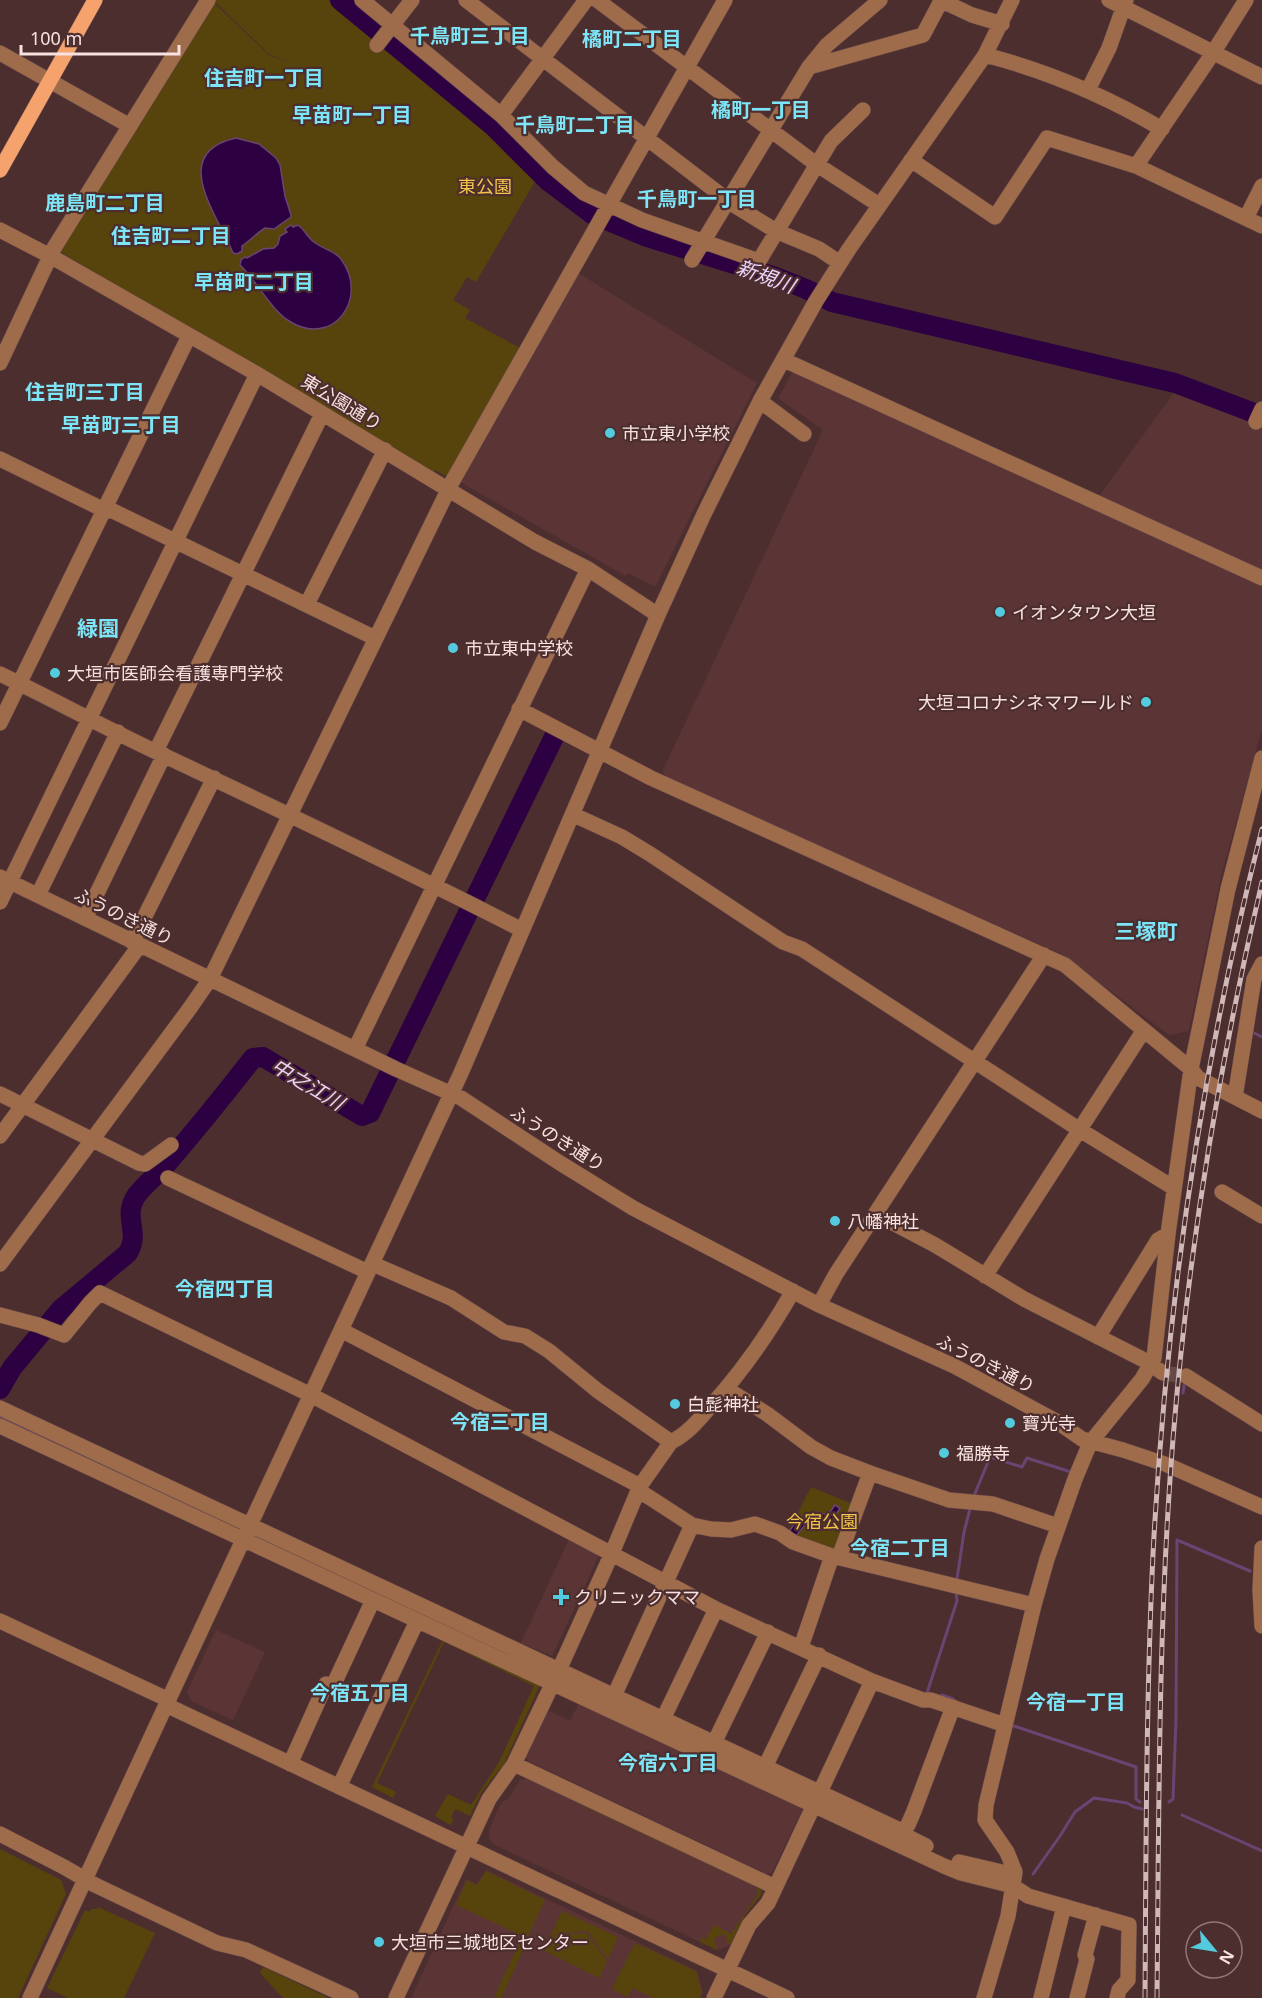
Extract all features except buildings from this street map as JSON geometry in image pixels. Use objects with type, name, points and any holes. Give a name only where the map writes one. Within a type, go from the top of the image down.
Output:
[{"type":"main road","points":[[0,170],[95,0]]},
{"type":"street","points":[[0,363],[55,247],[208,0]]},
{"type":"street","points":[[362,0],[501,115],[553,167],[584,193],[608,207],[701,243],[759,261],[831,141],[863,110]]},
{"type":"street","points":[[377,45],[412,0]]},
{"type":"street","points":[[466,0],[728,200],[776,231],[810,244],[840,263]]},
{"type":"street","points":[[501,115],[586,0]]},
{"type":"street","points":[[597,0],[816,164],[879,205]]},
{"type":"street","points":[[0,1264],[210,979],[448,489],[725,0]]},
{"type":"street","points":[[692,260],[809,67],[827,45],[880,0]]},
{"type":"street","points":[[809,67],[923,35],[941,0],[972,15],[1002,24]]},
{"type":"street","points":[[30,1998],[451,1094],[704,514],[760,401],[820,296],[879,205],[985,55],[1012,0]]},
{"type":"street","points":[[1136,166],[1246,0]]},
{"type":"street","points":[[1088,90],[1108,48],[1119,2],[1262,77]]},
{"type":"street","points":[[0,53],[130,126]]},
{"type":"street","points":[[985,55],[1050,74],[1088,90],[1162,129]]},
{"type":"street","points":[[911,160],[995,217],[1047,138],[1136,166],[1262,226]]},
{"type":"street","points":[[1246,218],[1262,186]]},
{"type":"street","name":"東公園通り","points":[[0,230],[52,257],[257,374],[535,542],[588,569],[658,615]]},
{"type":"street","points":[[0,723],[189,336]]},
{"type":"street","points":[[784,360],[1262,578]]},
{"type":"street","points":[[0,902],[5,879],[90,718],[257,374]]},
{"type":"street","points":[[760,401],[804,434]]},
{"type":"street","points":[[85,918],[242,574],[322,414]]},
{"type":"street","points":[[307,604],[385,450]]},
{"type":"street","points":[[0,459],[104,510],[112,511],[176,541],[375,638]]},
{"type":"street","points":[[355,1049],[588,569]]},
{"type":"street","points":[[0,674],[522,930]]},
{"type":"street","points":[[519,709],[651,778],[1065,965],[1191,1069],[1198,1078],[1262,1111]]},
{"type":"street","points":[[38,896],[118,732]]},
{"type":"street","points":[[1157,1369],[1156,1348],[1168,1234],[1191,1069],[1228,889],[1262,758]]},
{"type":"street","points":[[0,1136],[136,944],[214,778]]},
{"type":"street","points":[[574,814],[640,848],[783,942],[802,949],[1080,1130],[1174,1188]]},
{"type":"street","name":"ふうのき通り","points":[[5,879],[391,1067],[461,1098],[633,1208],[819,1305],[954,1366],[1056,1421],[1090,1443]]},
{"type":"street","points":[[819,1305],[836,1274],[1044,955]]},
{"type":"street","points":[[1235,1096],[1254,979],[1262,964]]},
{"type":"street","points":[[985,1276],[1144,1030]]},
{"type":"street","points":[[0,1094],[139,1163],[145,1164],[171,1145]]},
{"type":"street","points":[[168,1178],[371,1268],[451,1298],[504,1332],[525,1336],[549,1351],[598,1390],[671,1442]]},
{"type":"street","points":[[1221,1192],[1262,1216]]},
{"type":"street","points":[[876,1214],[935,1245],[1024,1299],[1157,1369]]},
{"type":"street","points":[[1098,1337],[1158,1240],[1168,1234]]},
{"type":"street","points":[[396,1998],[489,1799],[514,1764],[556,1677],[639,1488],[671,1442],[682,1437],[727,1389],[773,1326],[794,1291]]},
{"type":"street","points":[[0,1315],[64,1335],[100,1293],[311,1395],[716,1609],[872,1681],[923,1700],[931,1700],[1005,1725]]},
{"type":"street","points":[[341,1330],[639,1488],[692,1525],[731,1530],[755,1524],[780,1533],[793,1542],[836,1557],[1034,1605]]},
{"type":"street","points":[[984,1998],[1002,1940],[1014,1879],[1007,1852],[985,1820],[986,1805],[1034,1605],[1058,1526],[1090,1443],[1142,1379],[1157,1369]]},
{"type":"street","points":[[1186,1376],[1262,1424]]},
{"type":"street","points":[[727,1389],[767,1414],[811,1447],[831,1458],[949,1500],[993,1504],[1058,1526]]},
{"type":"street","points":[[0,1408],[249,1525],[556,1677],[816,1799],[952,1869],[1014,1879]]},
{"type":"street","points":[[0,1426],[417,1621],[556,1677],[614,1696],[765,1767],[816,1799],[902,1831],[908,1838],[956,1861],[1002,1872],[1014,1879],[1028,1896],[1130,1925],[1128,1980],[1119,1990],[1117,1998]]},
{"type":"street","points":[[1090,1443],[1123,1450],[1165,1464],[1262,1507]]},
{"type":"street","points":[[801,1647],[870,1473]]},
{"type":"street","points":[[614,1696],[692,1525]]},
{"type":"street","points":[[1262,1548],[1260,1590],[1262,1626]]},
{"type":"street","points":[[290,1764],[326,1684],[333,1686],[373,1600]]},
{"type":"street","points":[[663,1719],[716,1609]]},
{"type":"street","points":[[0,1621],[290,1764],[787,1998]]},
{"type":"street","points":[[339,1787],[417,1621]]},
{"type":"street","points":[[714,1743],[768,1632]]},
{"type":"street","points":[[765,1767],[819,1655]]},
{"type":"street","points":[[714,1998],[749,1925],[768,1903],[872,1681]]},
{"type":"street","points":[[902,1831],[908,1825],[914,1811],[953,1707]]},
{"type":"street","points":[[514,1764],[775,1887]]},
{"type":"street","points":[[0,1834],[217,1943],[246,1950],[351,1998]]},
{"type":"street","points":[[1041,1998],[1065,1906]]},
{"type":"street","points":[[1077,1998],[1087,1959],[1085,1954],[1096,1915]]},
{"type":"shaded area","points":[[236,138],[259,144],[276,158],[280,165],[291,215],[274,229],[262,230],[242,246],[242,251],[237,254],[233,253],[210,205],[203,188],[201,171],[204,157],[215,146]]},
{"type":"shaded area","points":[[291,225],[293,227],[298,225],[314,242],[338,256],[349,274],[351,289],[349,303],[342,315],[332,324],[320,329],[305,328],[282,316],[240,265],[241,260],[245,257],[263,249],[274,248],[280,236],[287,232],[285,229]]},
{"type":"shaded area","name":"市立東小学校","points":[[578,273],[757,383],[655,587],[628,573],[626,576],[460,482]]},
{"type":"shaded area","name":"イオンタウン大垣","points":[[799,361],[1100,495],[1176,390],[1262,426],[1262,729],[1221,876],[1189,1031],[1169,1035],[1060,953],[665,778],[663,770],[823,430],[778,398]]},
{"type":"shaded area","points":[[835,1505],[840,1508],[830,1524],[811,1519],[795,1536],[789,1532],[795,1523],[816,1512],[828,1515]]},
{"type":"shaded area","name":"クリニックママ","points":[[571,1535],[601,1551],[552,1656],[521,1643]]},
{"type":"shaded area","points":[[216,1630],[265,1652],[233,1720],[191,1701],[187,1692]]},
{"type":"shaded area","points":[[580,1701],[800,1805],[802,1810],[772,1873],[767,1874],[528,1761],[524,1753],[545,1709],[570,1721]]},
{"type":"shaded area","points":[[527,1777],[762,1887],[761,1895],[745,1915],[730,1945],[717,1950],[495,1845],[490,1840],[489,1833],[493,1820],[502,1802],[509,1798],[521,1779],[525,1780]]},
{"type":"shaded area","points":[[486,1870],[697,1971],[703,1992],[700,1998],[411,1998],[466,1879],[477,1884]]},
{"type":"green space","name":"東公園","points":[[211,0],[270,56],[292,63],[270,55],[213,0],[328,0],[413,69],[537,178],[476,282],[467,277],[453,300],[470,310],[465,318],[522,349],[450,478],[435,470],[433,472],[242,362],[54,248]]},
{"type":"green space","name":"今宿公園","points":[[811,1487],[855,1505],[837,1553],[787,1534]]},
{"type":"green space","points":[[443,1639],[538,1682],[539,1687],[504,1764],[481,1793],[470,1816],[455,1809],[451,1817],[454,1819],[450,1825],[435,1816],[448,1794],[471,1805],[499,1762],[534,1686],[444,1642],[377,1783],[396,1792],[393,1798],[372,1787]]},
{"type":"green space","points":[[585,1804],[762,1887],[761,1895],[745,1915],[730,1945],[725,1934],[714,1938],[717,1950],[700,1942],[702,1938],[706,1939],[714,1925],[731,1934],[758,1894],[756,1887],[583,1806]]},
{"type":"green space","points":[[0,1849],[61,1880],[66,1894],[18,1998],[0,1998]]},
{"type":"green space","points":[[486,1871],[545,1900],[527,1938],[456,1905],[467,1880],[477,1885]]},
{"type":"green space","points":[[98,1907],[155,1933],[124,1998],[68,1998],[47,1988],[85,1910],[89,1912]]},
{"type":"green space","points":[[562,1911],[618,1937],[608,1959],[587,1931],[551,1934]]},
{"type":"green space","points":[[586,1933],[607,1961],[599,1978],[543,1950],[550,1935]]},
{"type":"green space","points":[[521,1939],[527,1942],[501,1998],[494,1998]]},
{"type":"green space","points":[[635,1943],[696,1971],[702,1992],[699,1998],[653,1998],[633,1988],[628,1997],[612,1989]]},
{"type":"green space","points":[[263,1967],[329,1998],[283,1998],[260,1973]]},
{"type":"waterway","name":"新規川","points":[[340,0],[493,126],[548,181],[592,214],[647,237],[773,276],[832,302],[1175,383],[1262,416]]},
{"type":"waterway","name":"中之江川","points":[[0,1389],[12,1368],[61,1309],[128,1253],[133,1238],[131,1211],[136,1196],[165,1166],[253,1058],[263,1057],[362,1116],[370,1113],[555,735]]},
{"type":"waterway","points":[[1250,1031],[1262,1037]]},
{"type":"waterway","points":[[1183,1393],[1185,1380]]},
{"type":"waterway","points":[[0,1417],[169,1495]]},
{"type":"waterway","points":[[974,1496],[990,1457],[1022,1467],[1027,1458],[1071,1472]]},
{"type":"waterway","points":[[957,1579],[970,1509]]},
{"type":"waterway","points":[[258,1538],[383,1596]]},
{"type":"waterway","points":[[1169,1802],[1173,1799],[1176,1720],[1177,1540],[1250,1571]]},
{"type":"waterway","points":[[931,1694],[927,1693],[957,1601],[956,1592]]},
{"type":"waterway","points":[[415,1611],[449,1627]]},
{"type":"waterway","points":[[940,1696],[953,1699]]},
{"type":"waterway","points":[[1011,1725],[1136,1767],[1136,1799],[1140,1802]]},
{"type":"waterway","points":[[1033,1874],[1075,1812],[1094,1798],[1127,1803],[1142,1809]]},
{"type":"waterway","points":[[1182,1815],[1262,1851]]},
{"type":"tunnel","points":[[1163,1373],[1186,1376]]},
{"type":"railway","points":[[1145,1998],[1151,1610],[1159,1463],[1167,1371],[1189,1189],[1204,1098],[1240,918],[1262,829]]},
{"type":"railway","points":[[1157,1998],[1164,1579],[1179,1369],[1207,1159],[1232,1020],[1262,882]]},
{"type":"place","name":"市立東小学校","points":[[610,433]]},
{"type":"place","name":"イオンタウン大垣","points":[[1000,612]]},
{"type":"place","name":"市立東中学校","points":[[453,648]]},
{"type":"place","name":"大垣市医師会看護専門学校","points":[[55,673]]},
{"type":"place","name":"大垣コロナシネマワールド","points":[[1146,702]]},
{"type":"place","name":"八幡神社","points":[[835,1221]]},
{"type":"place","name":"白髭神社","points":[[675,1404]]},
{"type":"place","name":"寶光寺","points":[[1010,1423]]},
{"type":"place","name":"福勝寺","points":[[944,1453]]},
{"type":"place","name":"クリニックママ","points":[[561,1597]]},
{"type":"place","name":"大垣市三城地区センター","points":[[379,1942]]},
{"type":"district","name":"千鳥町三丁目","points":[[470,35]]},
{"type":"district","name":"橘町二丁目","points":[[632,38]]},
{"type":"district","name":"住吉町一丁目","points":[[264,77]]},
{"type":"district","name":"橘町一丁目","points":[[761,109]]},
{"type":"district","name":"早苗町一丁目","points":[[352,114]]},
{"type":"district","name":"千鳥町二丁目","points":[[575,124]]},
{"type":"district","name":"千鳥町一丁目","points":[[697,198]]},
{"type":"district","name":"鹿島町二丁目","points":[[105,202]]},
{"type":"district","name":"住吉町二丁目","points":[[171,235]]},
{"type":"district","name":"早苗町二丁目","points":[[254,281]]},
{"type":"district","name":"住吉町三丁目","points":[[85,391]]},
{"type":"district","name":"早苗町三丁目","points":[[121,424]]},
{"type":"district","name":"緑園","points":[[98,628]]},
{"type":"district","name":"三塚町","points":[[1146,931]]},
{"type":"district","name":"今宿四丁目","points":[[225,1288]]},
{"type":"district","name":"今宿三丁目","points":[[500,1421]]},
{"type":"district","name":"今宿二丁目","points":[[900,1547]]},
{"type":"district","name":"今宿五丁目","points":[[360,1692]]},
{"type":"district","name":"今宿一丁目","points":[[1076,1701]]},
{"type":"district","name":"今宿六丁目","points":[[668,1762]]}]
